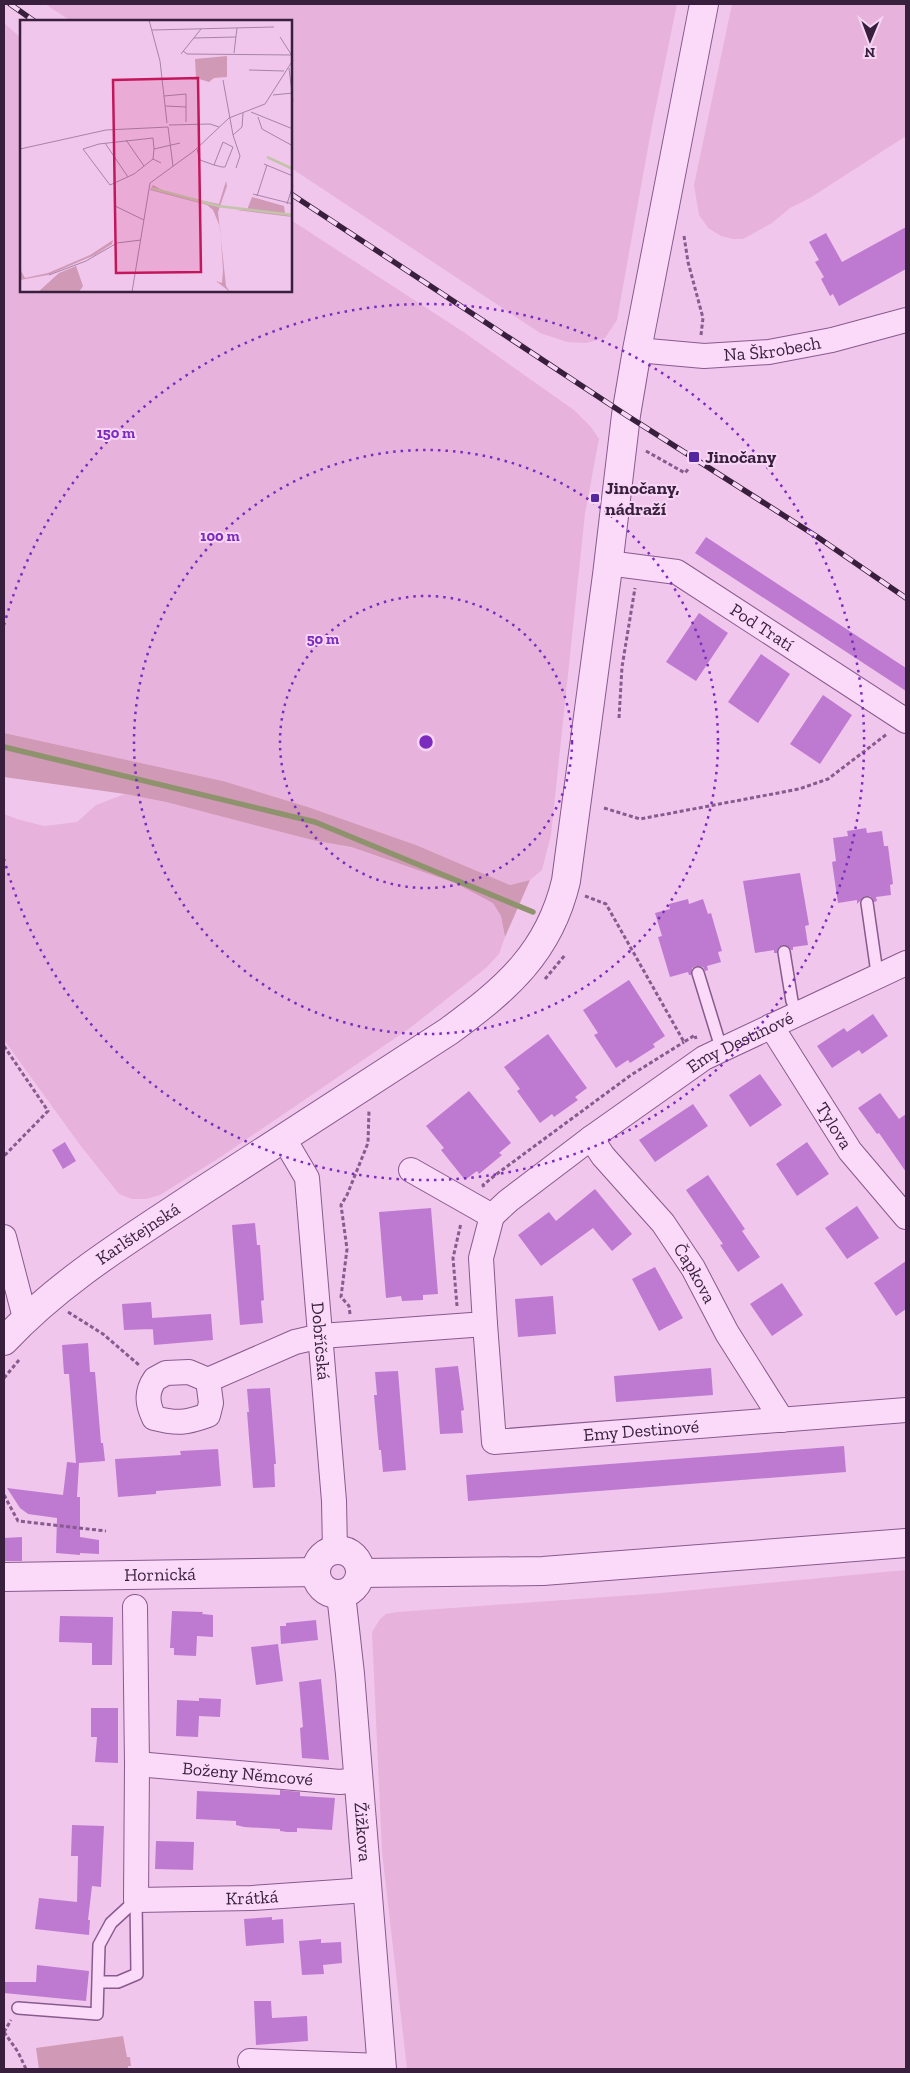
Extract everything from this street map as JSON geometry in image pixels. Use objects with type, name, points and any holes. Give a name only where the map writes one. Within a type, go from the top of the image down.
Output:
[{"type":"street","name":"Karlštejnská","points":[[4,1341],[25,1318],[53,1294],[138,1233],[449,1031],[490,1001],[531,959],[544,937],[561,900],[566,881],[636,350],[704,4]]},
{"type":"street","name":"Na Škrobech","points":[[636,350],[710,356],[769,352],[832,340],[906,320]]},
{"type":"street","name":"Pod Tratí","points":[[608,563],[677,572],[897,728]]},
{"type":"street","name":"Emy Destinové","points":[[906,963],[714,1054],[591,1138],[508,1201],[492,1216],[482,1258],[484,1324],[494,1442],[906,1410]]},
{"type":"street","name":"Tylova","points":[[771,1026],[850,1151],[906,1217]]},
{"type":"street","name":"Dobříčská","points":[[284,1138],[307,1178],[334,1501],[335,1551]]},
{"type":"street","name":"Čapkova","points":[[591,1138],[603,1156],[663,1223],[693,1268],[727,1333],[782,1420]]},
{"type":"street","points":[[411,1170],[492,1216]]},
{"type":"street","points":[[4,1237],[25,1318]]},
{"type":"street","points":[[208,1380],[211,1403],[208,1415],[193,1420],[173,1423],[154,1418],[149,1407],[148,1396],[155,1379],[166,1373],[189,1372],[208,1380],[295,1342],[321,1336],[484,1324]]},
{"type":"street","points":[[360,1573],[543,1571],[906,1543]]},
{"type":"street","points":[[335,1551],[343,1551],[350,1554],[359,1565],[360,1573],[354,1587],[341,1594],[326,1591],[317,1579],[316,1572],[322,1558],[335,1551]]},
{"type":"street","name":"Hornická","points":[[4,1577],[316,1572]]},
{"type":"street","name":"Žižkova","points":[[341,1594],[350,1674],[357,1780],[382,2067]]},
{"type":"street","points":[[135,1607],[136,1900]]},
{"type":"street","name":"Boženy Němcové","points":[[137,1764],[340,1782],[357,1780]]},
{"type":"street","name":"Krátká","points":[[136,1900],[252,1898],[367,1890]]},
{"type":"street","points":[[250,2061],[382,2067]]},
{"type":"lane","points":[[867,903],[876,966],[881,975]]},
{"type":"lane","points":[[784,952],[792,1001],[798,1014]]},
{"type":"lane","points":[[698,973],[718,1038],[714,1054]]},
{"type":"lane","points":[[98,1982],[118,1982],[137,1974],[136,1900]]},
{"type":"lane","points":[[18,2008],[97,2014],[99,1945],[111,1923],[136,1900]]},
{"type":"path","points":[[683,230],[688,262],[703,318],[700,347],[710,356]]},
{"type":"path","points":[[643,450],[685,473],[690,468]]},
{"type":"path","points":[[619,718],[622,667],[639,567]]},
{"type":"path","points":[[604,808],[640,819],[799,789],[828,779],[897,728]]},
{"type":"path","points":[[584,896],[606,904],[684,1042]]},
{"type":"path","points":[[487,1191],[483,1186],[498,1173],[631,1075],[695,1035],[714,1054]]},
{"type":"path","points":[[4,1046],[48,1111],[4,1156]]},
{"type":"path","points":[[353,1334],[349,1306],[341,1297],[348,1249],[343,1228],[341,1205],[347,1195],[368,1143],[369,1109]]},
{"type":"path","points":[[457,1309],[453,1258],[461,1221],[468,1223]]},
{"type":"path","points":[[67,1311],[103,1334],[155,1379]]},
{"type":"path","points":[[4,1495],[18,1521],[106,1531]]},
{"type":"path","points":[[4,2032],[18,2052],[26,2069]]},
{"type":"shaded area","points":[[45,4],[677,4],[651,131],[617,320],[605,338],[586,343],[567,342],[540,333],[292,169],[292,20],[69,20]]},
{"type":"shaded area","points":[[732,4],[906,4],[906,136],[810,198],[790,208],[772,223],[743,239],[721,236],[708,228],[699,215],[694,185]]},
{"type":"shaded area","points":[[4,23],[20,37],[20,292],[292,292],[292,221],[465,333],[574,410],[591,427],[599,439],[585,514],[551,835],[542,870],[530,880],[510,885],[416,845],[308,807],[223,781],[4,733]]},
{"type":"shaded area","points":[[4,733],[223,781],[308,807],[416,845],[510,885],[530,880],[505,937],[501,916],[493,903],[455,883],[351,847],[316,841],[166,802],[125,794],[4,777]]},
{"type":"shaded area","points":[[125,794],[166,802],[316,841],[350,847],[455,883],[494,903],[501,916],[505,937],[499,954],[486,968],[410,1028],[216,1160],[160,1195],[146,1199],[132,1199],[119,1194],[80,1145],[4,1040],[4,814],[44,826],[77,822],[96,805]]},
{"type":"shaded area","points":[[906,1570],[906,2069],[407,2069],[382,1852],[372,1632],[380,1619],[386,1614],[397,1612],[661,1593]]},
{"type":"shaded area","points":[[123,2036],[127,2057],[130,2057],[131,2066],[128,2066],[128,2069],[39,2069],[36,2048]]},
{"type":"building","points":[[906,227],[906,269],[839,306],[833,294],[830,296],[821,279],[824,277],[815,262],[819,260],[809,242],[826,233],[842,262]]},
{"type":"building","points":[[706,537],[906,668],[906,691],[695,553]]},
{"type":"building","points":[[699,613],[728,633],[696,681],[666,662]]},
{"type":"building","points":[[761,654],[790,674],[758,723],[728,702]]},
{"type":"building","points":[[823,695],[852,715],[820,764],[790,744]]},
{"type":"building","points":[[866,828],[867,833],[882,831],[884,846],[888,846],[893,884],[890,885],[891,895],[876,897],[877,901],[874,902],[870,896],[865,896],[857,904],[857,900],[838,903],[832,862],[836,861],[833,838],[848,836],[847,831]]},
{"type":"building","points":[[800,873],[809,925],[805,926],[808,945],[793,947],[793,950],[791,950],[783,945],[779,947],[777,953],[774,953],[774,950],[755,953],[743,881]]},
{"type":"building","points":[[688,899],[689,904],[703,899],[708,914],[711,913],[722,951],[718,952],[721,962],[707,966],[708,970],[705,971],[703,967],[696,966],[692,968],[691,975],[688,972],[670,977],[658,937],[662,936],[655,913],[670,909],[669,904]]},
{"type":"building","points":[[629,980],[665,1036],[653,1044],[655,1047],[630,1063],[628,1060],[616,1068],[594,1035],[598,1033],[583,1010]]},
{"type":"building","points":[[873,1014],[888,1036],[862,1054],[859,1050],[832,1068],[817,1046],[844,1028],[847,1032]]},
{"type":"building","points":[[548,1034],[587,1088],[575,1097],[578,1100],[554,1117],[552,1114],[540,1123],[517,1091],[520,1089],[504,1067]]},
{"type":"building","points":[[760,1074],[782,1105],[750,1127],[729,1095]]},
{"type":"building","points":[[469,1091],[511,1143],[499,1153],[502,1155],[479,1174],[477,1171],[465,1180],[441,1150],[444,1148],[426,1126]]},
{"type":"building","points":[[880,1093],[899,1119],[906,1114],[906,1172],[879,1133],[877,1134],[858,1108]]},
{"type":"building","points":[[693,1104],[708,1126],[655,1162],[639,1140]]},
{"type":"building","points":[[65,1142],[76,1161],[63,1169],[52,1150]]},
{"type":"building","points":[[807,1142],[829,1174],[797,1196],[776,1164]]},
{"type":"building","points":[[708,1175],[745,1229],[742,1231],[760,1257],[738,1272],[720,1245],[723,1244],[686,1190]]},
{"type":"building","points":[[595,1189],[632,1234],[612,1251],[593,1228],[541,1266],[518,1235],[549,1212],[556,1221]]},
{"type":"building","points":[[857,1206],[879,1238],[847,1259],[825,1228]]},
{"type":"building","points":[[431,1208],[438,1294],[423,1295],[423,1300],[402,1301],[401,1296],[386,1298],[379,1212]]},
{"type":"building","points":[[255,1223],[257,1245],[260,1245],[264,1300],[261,1301],[263,1323],[240,1325],[232,1225]]},
{"type":"building","points":[[906,1261],[906,1309],[896,1316],[874,1283]]},
{"type":"building","points":[[655,1267],[683,1318],[659,1331],[632,1279]]},
{"type":"building","points":[[782,1283],[803,1315],[772,1336],[750,1304]]},
{"type":"building","points":[[553,1296],[556,1334],[518,1337],[515,1299]]},
{"type":"building","points":[[151,1302],[153,1329],[124,1330],[122,1304]]},
{"type":"building","points":[[211,1314],[213,1340],[154,1345],[152,1318]]},
{"type":"building","points":[[88,1343],[90,1372],[95,1372],[101,1443],[103,1443],[105,1461],[79,1463],[77,1497],[80,1497],[80,1537],[99,1540],[99,1554],[56,1553],[57,1518],[28,1514],[20,1508],[7,1488],[63,1495],[67,1462],[76,1463],[69,1374],[64,1374],[62,1345]]},
{"type":"building","points":[[458,1366],[464,1410],[461,1411],[463,1433],[440,1434],[435,1368]]},
{"type":"building","points":[[711,1368],[713,1395],[616,1402],[614,1376]]},
{"type":"building","points":[[398,1371],[406,1470],[383,1472],[374,1395],[377,1395],[375,1372]]},
{"type":"building","points":[[270,1388],[276,1464],[274,1464],[275,1487],[253,1488],[247,1389]]},
{"type":"building","points":[[844,1446],[846,1472],[468,1501],[466,1475]]},
{"type":"building","points":[[218,1449],[221,1486],[156,1491],[156,1494],[118,1497],[115,1459],[181,1455],[180,1451]]},
{"type":"building","points":[[22,1537],[22,1561],[4,1561],[4,1538]]},
{"type":"building","points":[[172,1611],[203,1612],[202,1614],[213,1615],[213,1637],[197,1636],[196,1656],[174,1655],[174,1648],[170,1648]]},
{"type":"building","points":[[60,1616],[113,1617],[112,1665],[92,1665],[92,1643],[59,1642]]},
{"type":"building","points":[[316,1620],[318,1640],[281,1644],[280,1626],[286,1626],[286,1623]]},
{"type":"building","points":[[278,1644],[283,1681],[256,1685],[251,1647]]},
{"type":"building","points":[[321,1679],[329,1760],[302,1758],[300,1728],[303,1727],[299,1682]]},
{"type":"building","points":[[199,1698],[221,1699],[220,1717],[199,1716],[198,1737],[176,1736],[177,1700],[199,1701]]},
{"type":"building","points":[[91,1708],[118,1708],[118,1763],[95,1762],[97,1737],[91,1737]]},
{"type":"building","points":[[280,1790],[300,1792],[300,1796],[335,1798],[332,1830],[297,1828],[297,1832],[287,1832],[280,1831],[280,1829],[244,1827],[236,1825],[236,1821],[196,1819],[197,1791],[280,1795]]},
{"type":"building","points":[[72,1825],[104,1826],[101,1887],[92,1886],[88,1920],[90,1920],[89,1935],[35,1929],[39,1898],[77,1902],[78,1856],[71,1856]]},
{"type":"building","points":[[156,1841],[194,1842],[193,1870],[155,1869]]},
{"type":"building","points":[[272,1917],[272,1920],[283,1919],[284,1943],[246,1946],[244,1919]]},
{"type":"building","points":[[321,1939],[321,1943],[341,1942],[342,1963],[323,1965],[324,1974],[302,1975],[299,1941]]},
{"type":"building","points":[[37,1965],[89,1971],[86,2001],[4,1993],[4,1982],[36,1982]]},
{"type":"building","points":[[254,2001],[271,2001],[272,2018],[307,2016],[308,2041],[256,2045]]},
{"type":"waterway","points":[[4,747],[315,822],[533,912]]},
{"type":"railway","points":[[10,4],[33,20]]},
{"type":"railway","points":[[292,195],[626,415],[816,536],[906,598]]},
{"type":"place","name":"Jinočany","points":[[694,457]]},
{"type":"place","name":"Jinočany, nádraží","points":[[595,498]]}]
